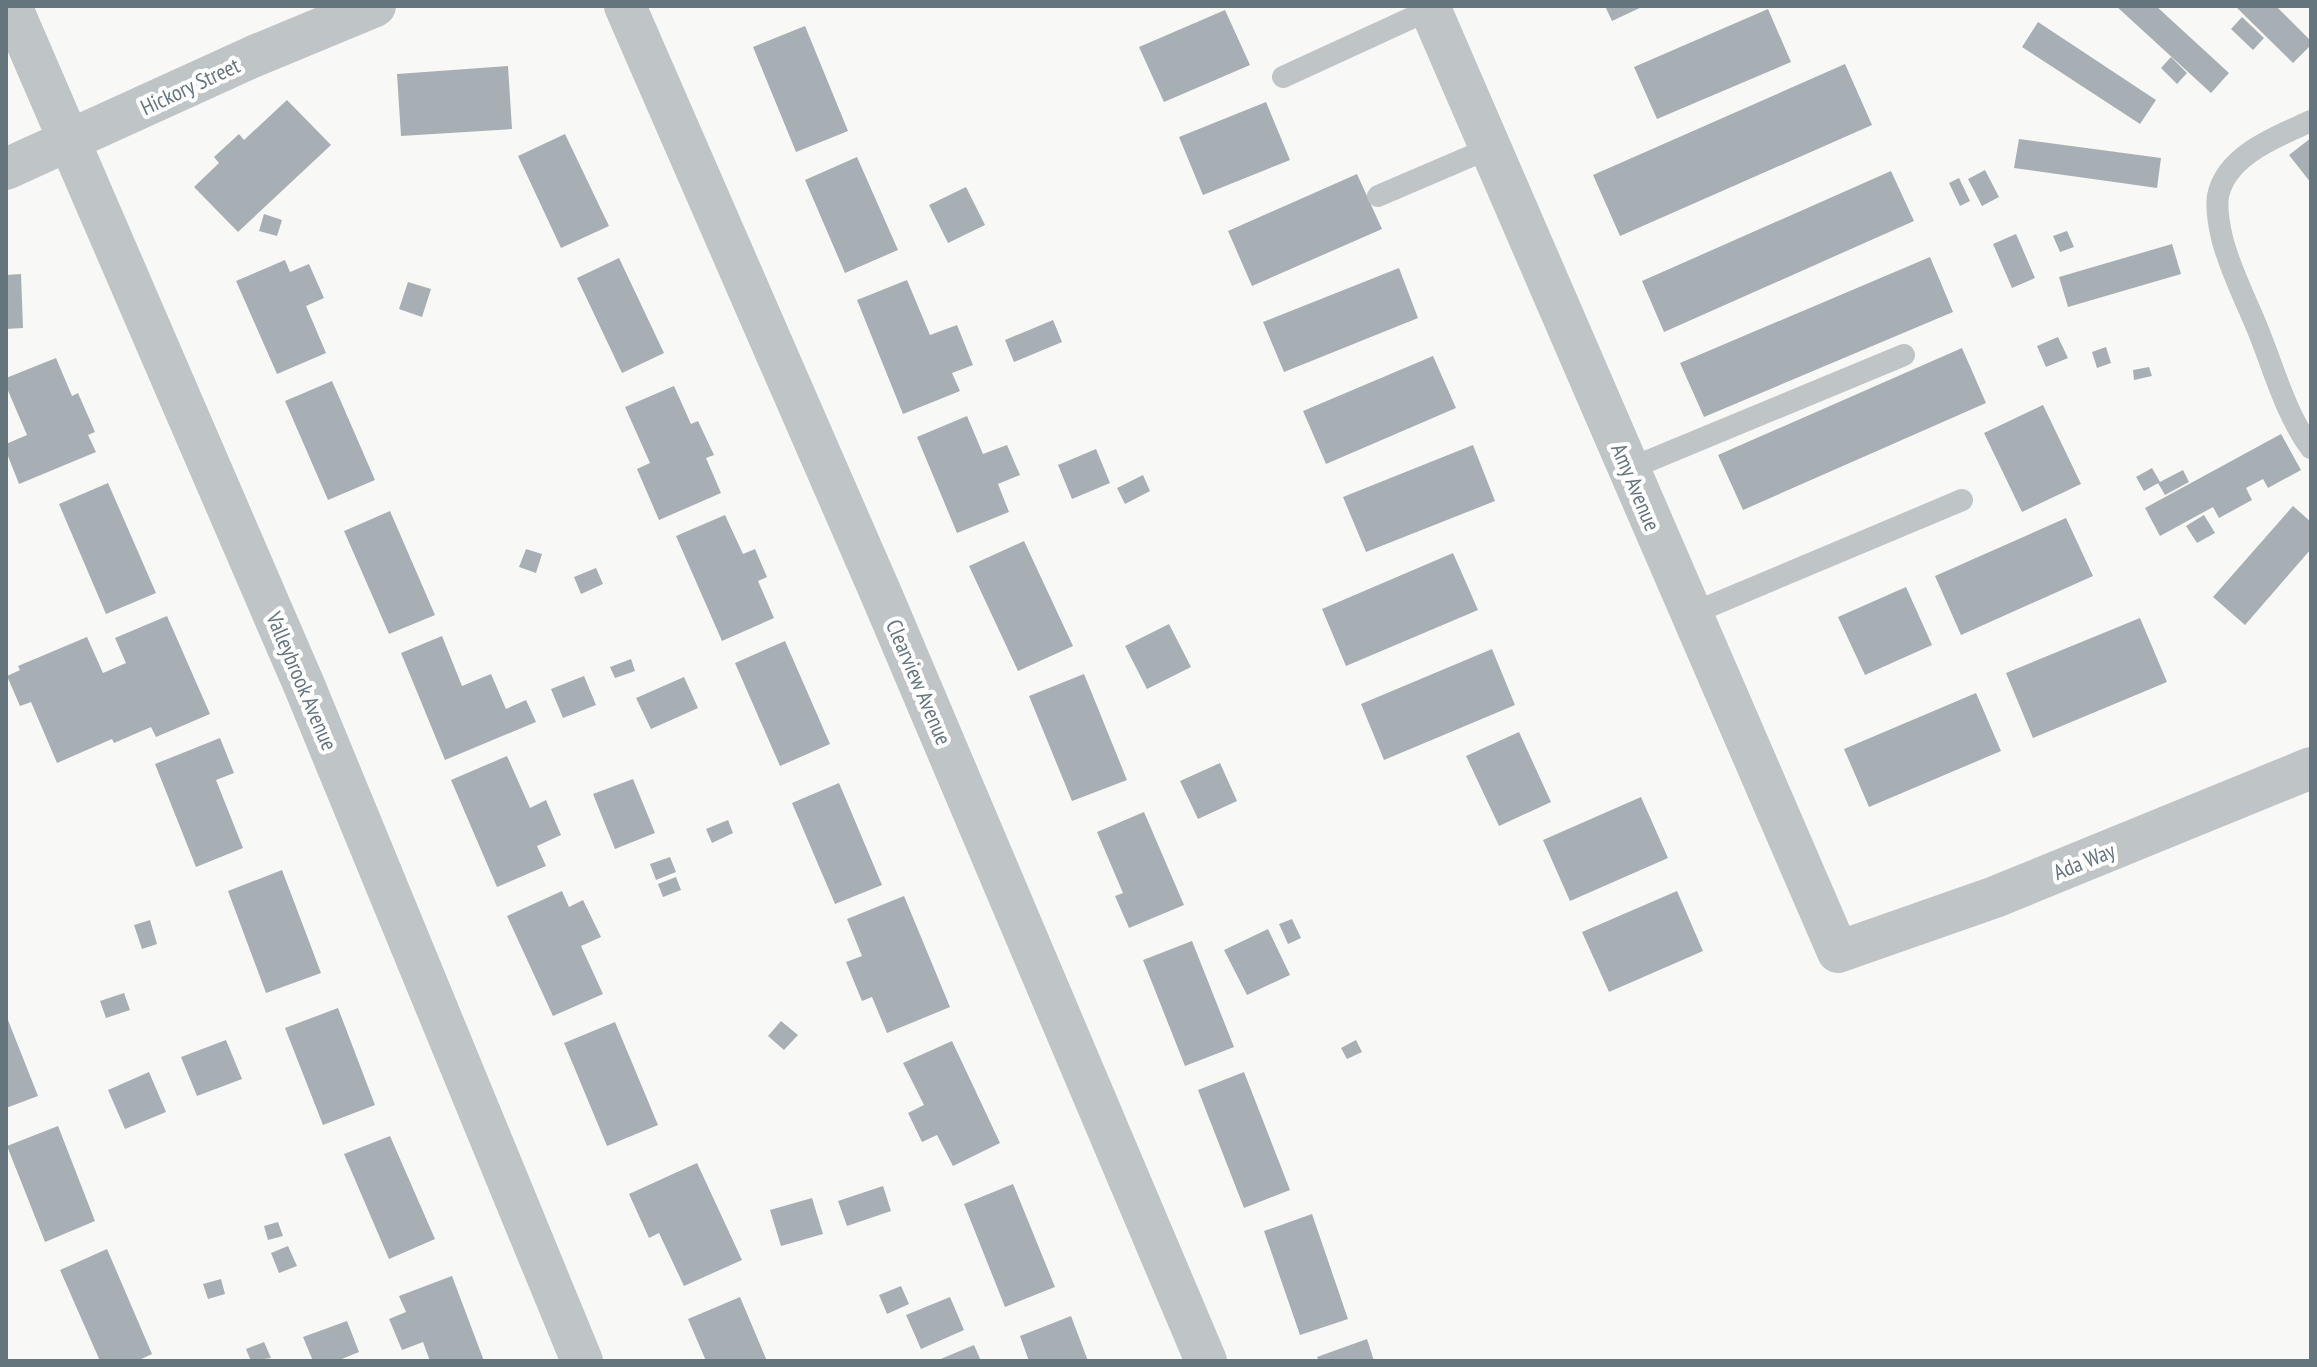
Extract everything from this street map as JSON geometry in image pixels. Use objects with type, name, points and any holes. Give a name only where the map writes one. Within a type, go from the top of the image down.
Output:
[{"type":"street","name":"Valleybrook Avenue","points":[[11,6],[304,685],[582,1361]]},
{"type":"street","name":"Hickory Street","points":[[6,169],[252,57],[375,6]]},
{"type":"street","name":"Clearview Avenue","points":[[625,6],[882,596],[1206,1361]]},
{"type":"street","name":"Amy Avenue","points":[[1430,8],[1838,952],[1855,947]]},
{"type":"street","name":"Ada Way","points":[[1855,947],[1995,897],[2311,768]]},
{"type":"lane","points":[[1283,77],[1430,8]]},
{"type":"lane","points":[[2311,121],[2263,144],[2242,159],[2227,176],[2218,194],[2218,216],[2223,241],[2245,299],[2295,421],[2311,448]]},
{"type":"lane","points":[[1378,196],[1490,148]]},
{"type":"lane","points":[[1629,469],[1904,355]]},
{"type":"lane","points":[[1691,614],[1962,500]]},
{"type":"building","points":[[1605,6],[1644,6],[1612,21]]},
{"type":"building","points":[[2116,6],[2156,6],[2229,73],[2211,93]]},
{"type":"building","points":[[2235,6],[2276,6],[2311,41],[2311,45],[2293,63]]},
{"type":"building","points":[[1768,9],[1791,62],[1657,119],[1634,67]]},
{"type":"building","points":[[1225,10],[1250,65],[1164,102],[1139,47]]},
{"type":"building","points":[[2242,17],[2264,38],[2253,50],[2231,29]]},
{"type":"building","points":[[2038,22],[2156,100],[2140,124],[2022,47]]},
{"type":"building","points":[[805,26],[848,131],[796,152],[753,47]]},
{"type":"building","points":[[2171,57],[2187,73],[2177,84],[2161,68]]},
{"type":"building","points":[[1845,64],[1872,125],[1620,236],[1593,175]]},
{"type":"building","points":[[508,66],[512,129],[401,136],[397,74]]},
{"type":"building","points":[[287,100],[331,145],[238,232],[194,187],[219,163],[214,157],[239,134],[244,140]]},
{"type":"building","points":[[1266,102],[1290,160],[1203,195],[1179,137]]},
{"type":"building","points":[[565,134],[609,226],[561,248],[518,156]]},
{"type":"building","points":[[2311,138],[2311,183],[2289,155]]},
{"type":"building","points":[[2019,139],[2161,158],[2157,188],[2014,168]]},
{"type":"building","points":[[857,157],[898,250],[845,273],[805,180]]},
{"type":"building","points":[[1985,170],[1999,197],[1982,206],[1968,179]]},
{"type":"building","points":[[1891,171],[1914,221],[1664,332],[1642,281]]},
{"type":"building","points":[[1357,174],[1382,229],[1252,286],[1228,231]]},
{"type":"building","points":[[1959,178],[1970,201],[1960,206],[1949,183]]},
{"type":"building","points":[[966,187],[985,225],[948,243],[929,205]]},
{"type":"building","points":[[264,214],[282,220],[277,236],[259,231]]},
{"type":"building","points":[[2067,231],[2074,247],[2060,252],[2053,236]]},
{"type":"building","points":[[2016,234],[2035,278],[2012,288],[1993,244]]},
{"type":"building","points":[[2172,244],[2181,274],[2068,307],[2059,277]]},
{"type":"building","points":[[1930,257],[1953,312],[1704,417],[1680,363]]},
{"type":"building","points":[[619,258],[664,353],[622,373],[577,278]]},
{"type":"building","points":[[285,260],[290,272],[309,264],[324,298],[306,306],[326,353],[277,374],[236,281]]},
{"type":"building","points":[[1399,268],[1418,318],[1284,372],[1263,322]]},
{"type":"building","points":[[21,274],[23,328],[6,329],[6,275]]},
{"type":"building","points":[[907,280],[930,335],[957,325],[973,365],[952,373],[960,391],[903,414],[857,300]]},
{"type":"building","points":[[408,282],[431,289],[422,317],[399,309]]},
{"type":"building","points":[[1053,320],[1062,342],[1014,362],[1005,340]]},
{"type":"building","points":[[2058,337],[2068,358],[2046,367],[2037,346]]},
{"type":"building","points":[[2106,347],[2111,363],[2097,368],[2092,352]]},
{"type":"building","points":[[1962,348],[1986,403],[1743,510],[1718,455]]},
{"type":"building","points":[[1433,356],[1456,408],[1326,464],[1303,411]]},
{"type":"building","points":[[56,358],[72,396],[78,393],[95,432],[88,435],[96,452],[19,484],[6,444],[27,435],[6,386],[6,378]]},
{"type":"building","points":[[2149,367],[2152,376],[2134,380],[2133,370]]},
{"type":"building","points":[[332,381],[375,480],[328,500],[285,401]]},
{"type":"building","points":[[674,386],[691,424],[698,421],[714,455],[706,458],[721,493],[659,520],[637,469],[650,463],[625,407]]},
{"type":"building","points":[[2043,405],[2081,484],[2022,512],[1984,433]]},
{"type":"building","points":[[967,416],[983,454],[1007,445],[1020,475],[998,484],[1009,512],[957,533],[917,437]]},
{"type":"building","points":[[2281,434],[2301,470],[2268,488],[2263,479],[2246,488],[2252,500],[2219,518],[2213,507],[2160,536],[2145,508]]},
{"type":"building","points":[[1473,445],[1495,501],[1366,552],[1343,497]]},
{"type":"building","points":[[1096,449],[1110,483],[1072,499],[1058,465]]},
{"type":"building","points":[[2152,468],[2160,482],[2144,491],[2136,477]]},
{"type":"building","points":[[2183,470],[2189,482],[2165,495],[2158,483]]},
{"type":"building","points":[[1143,475],[1150,491],[1125,504],[1117,488]]},
{"type":"building","points":[[108,483],[156,593],[106,614],[59,504]]},
{"type":"building","points":[[2293,506],[2311,522],[2311,549],[2245,625],[2213,597]]},
{"type":"building","points":[[390,511],[435,615],[389,634],[344,531]]},
{"type":"building","points":[[725,515],[743,554],[755,549],[767,577],[758,581],[774,618],[722,641],[676,536]]},
{"type":"building","points":[[2204,515],[2215,533],[2197,543],[2186,526]]},
{"type":"building","points":[[2066,518],[2093,576],[1961,635],[1935,576]]},
{"type":"building","points":[[1024,541],[1073,646],[1018,671],[969,566]]},
{"type":"building","points":[[526,549],[542,554],[536,573],[519,567]]},
{"type":"building","points":[[1453,553],[1478,610],[1346,666],[1322,609]]},
{"type":"building","points":[[596,568],[603,584],[581,594],[574,577]]},
{"type":"building","points":[[1906,587],[1932,645],[1865,675],[1838,617]]},
{"type":"building","points":[[167,616],[210,714],[156,737],[151,727],[114,743],[112,739],[57,763],[31,702],[20,706],[7,676],[20,670],[18,666],[87,637],[103,673],[126,663],[115,638]]},
{"type":"building","points":[[2140,618],[2167,682],[2033,738],[2006,673]]},
{"type":"building","points":[[1169,624],[1191,667],[1147,689],[1125,646]]},
{"type":"building","points":[[442,636],[462,686],[491,674],[506,709],[526,700],[536,722],[445,760],[401,653]]},
{"type":"building","points":[[785,641],[830,744],[780,766],[735,663]]},
{"type":"building","points":[[1492,649],[1515,705],[1384,760],[1361,704]]},
{"type":"building","points":[[631,659],[635,671],[615,678],[610,667]]},
{"type":"building","points":[[1084,674],[1127,780],[1072,801],[1029,696]]},
{"type":"building","points":[[584,676],[596,705],[563,718],[551,689]]},
{"type":"building","points":[[684,677],[698,708],[651,729],[636,698]]},
{"type":"building","points":[[1976,693],[2001,751],[1869,807],[1844,749]]},
{"type":"building","points":[[1519,732],[1551,802],[1499,826],[1466,756]]},
{"type":"building","points":[[220,738],[234,773],[216,780],[243,848],[196,867],[155,764]]},
{"type":"building","points":[[507,756],[530,808],[546,800],[561,835],[537,846],[546,866],[497,887],[451,780]]},
{"type":"building","points":[[1220,763],[1237,801],[1198,819],[1180,781]]},
{"type":"building","points":[[633,779],[655,833],[615,849],[593,794]]},
{"type":"building","points":[[839,783],[882,885],[835,904],[792,803]]},
{"type":"building","points":[[1641,797],[1668,858],[1570,901],[1543,840]]},
{"type":"building","points":[[1144,812],[1184,905],[1129,928],[1115,896],[1123,893],[1097,832]]},
{"type":"building","points":[[728,820],[733,833],[712,843],[706,829]]},
{"type":"building","points":[[670,857],[676,872],[656,880],[650,864]]},
{"type":"building","points":[[282,870],[321,973],[266,993],[228,891]]},
{"type":"building","points":[[676,877],[681,890],[663,897],[658,884]]},
{"type":"building","points":[[562,891],[569,907],[583,900],[601,937],[581,946],[603,994],[553,1016],[507,916]]},
{"type":"building","points":[[1677,891],[1703,951],[1609,992],[1582,932]]},
{"type":"building","points":[[904,896],[950,1007],[887,1033],[872,997],[862,1001],[846,962],[862,956],[847,919]]},
{"type":"building","points":[[1292,919],[1301,938],[1288,944],[1279,924]]},
{"type":"building","points":[[150,920],[157,944],[142,949],[134,925]]},
{"type":"building","points":[[1268,929],[1290,975],[1247,995],[1224,950]]},
{"type":"building","points":[[1192,941],[1234,1047],[1185,1066],[1143,960]]},
{"type":"building","points":[[124,993],[130,1010],[106,1018],[100,1001]]},
{"type":"building","points":[[338,1008],[375,1105],[323,1125],[285,1028]]},
{"type":"building","points":[[6,1015],[38,1096],[6,1108]]},
{"type":"building","points":[[781,1021],[798,1035],[784,1050],[768,1036]]},
{"type":"building","points":[[615,1022],[658,1125],[607,1146],[564,1043]]},
{"type":"building","points":[[226,1040],[242,1079],[197,1096],[181,1057]]},
{"type":"building","points":[[1356,1040],[1362,1052],[1347,1059],[1341,1048]]},
{"type":"building","points":[[952,1041],[1000,1143],[953,1166],[937,1135],[922,1142],[908,1113],[924,1105],[903,1063]]},
{"type":"building","points":[[149,1072],[166,1112],[125,1129],[108,1090]]},
{"type":"building","points":[[1244,1072],[1290,1190],[1244,1208],[1198,1090]]},
{"type":"building","points":[[58,1126],[95,1221],[45,1242],[7,1146]]},
{"type":"building","points":[[390,1136],[435,1239],[389,1259],[344,1154]]},
{"type":"building","points":[[697,1163],[742,1260],[684,1286],[659,1233],[649,1238],[629,1194]]},
{"type":"building","points":[[1013,1184],[1055,1287],[1005,1307],[964,1204]]},
{"type":"building","points":[[883,1186],[891,1211],[847,1226],[838,1201]]},
{"type":"building","points":[[812,1198],[823,1234],[781,1246],[770,1210]]},
{"type":"building","points":[[1312,1214],[1348,1319],[1300,1335],[1264,1231]]},
{"type":"building","points":[[278,1222],[283,1236],[268,1240],[264,1226]]},
{"type":"building","points":[[288,1246],[297,1266],[279,1273],[271,1253]]},
{"type":"building","points":[[107,1249],[152,1354],[137,1361],[100,1361],[60,1270]]},
{"type":"building","points":[[452,1276],[484,1361],[430,1361],[423,1342],[402,1350],[389,1319],[406,1312],[399,1296]]},
{"type":"building","points":[[221,1279],[225,1294],[208,1299],[203,1284]]},
{"type":"building","points":[[901,1286],[909,1304],[887,1314],[879,1295]]},
{"type":"building","points":[[740,1297],[767,1361],[706,1361],[688,1319]]},
{"type":"building","points":[[950,1297],[964,1330],[921,1349],[906,1315]]},
{"type":"building","points":[[1071,1316],[1088,1361],[1029,1361],[1020,1336]]},
{"type":"building","points":[[347,1321],[359,1352],[337,1361],[313,1361],[303,1337]]},
{"type":"building","points":[[1367,1339],[1374,1361],[1319,1361],[1317,1357]]},
{"type":"building","points":[[264,1342],[271,1358],[251,1361],[246,1349]]},
{"type":"building","points":[[974,1345],[981,1361],[936,1361]]}]
